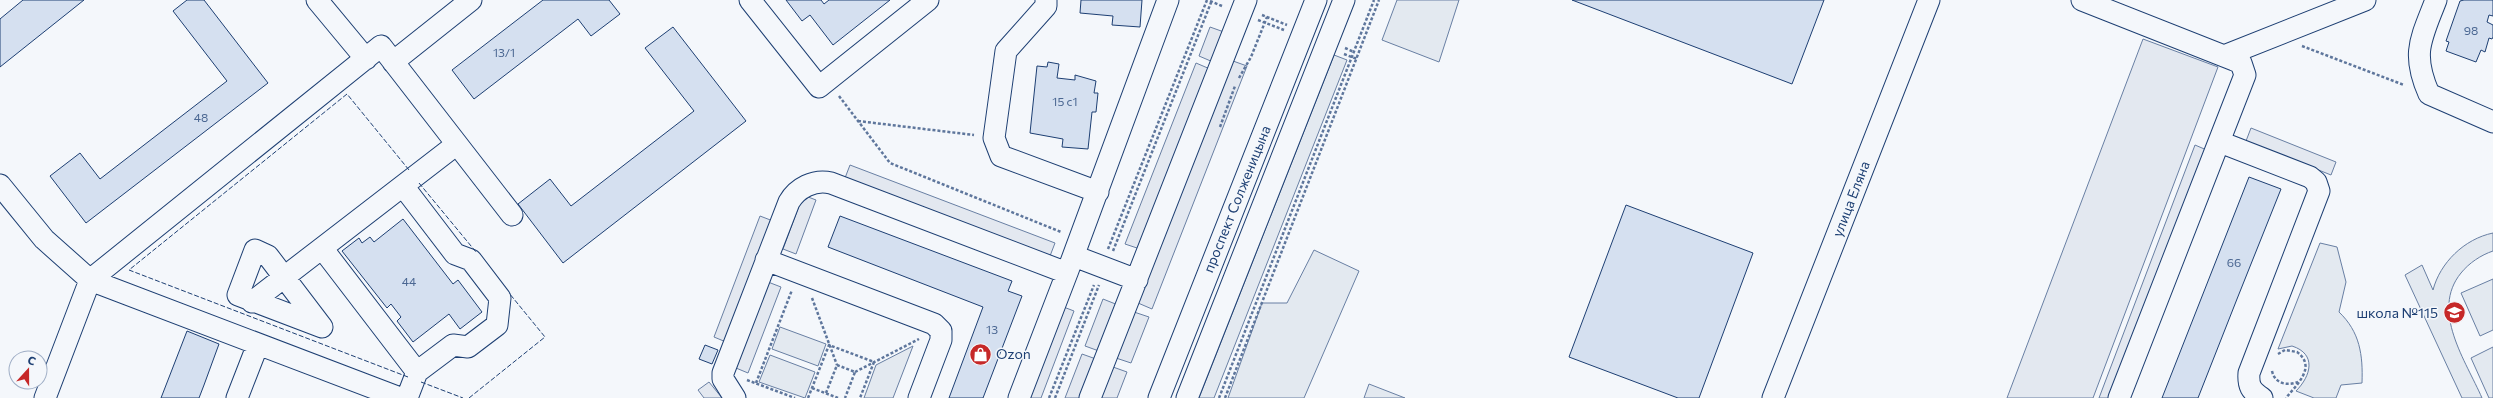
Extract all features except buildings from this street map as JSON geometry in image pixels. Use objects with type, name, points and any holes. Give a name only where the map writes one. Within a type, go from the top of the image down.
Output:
[{"type":"street","points":[[316,0],[366,59]]},
{"type":"street","points":[[393,62],[471,0]]},
{"type":"street","points":[[750,0],[819,87],[928,0]]},
{"type":"street","points":[[1046,0],[1046,6],[1006,51],[994,138],[1001,156],[1098,192]]},
{"type":"street","points":[[1019,398],[1098,192],[1168,0]]},
{"type":"street","points":[[1090,398],[1246,0]]},
{"type":"street","name":"проспект Солженицына","points":[[1158,398],[1316,0]]},
{"type":"street","name":"проспект Солженицына","points":[[1187,398],[1344,0]]},
{"type":"street","name":"улица Еляна","points":[[1773,398],[1929,0]]},
{"type":"street","points":[[2082,0],[2241,63],[2245,75],[2119,398]]},
{"type":"street","points":[[2224,56],[2365,0]]},
{"type":"street","points":[[2436,0],[2418,45],[2420,74],[2429,94],[2493,122]]},
{"type":"street","points":[[45,398],[90,280],[381,46],[512,215]]},
{"type":"street","points":[[2220,142],[2310,177],[2316,182],[2319,191],[2249,373],[2248,382],[2252,392],[2262,398]]},
{"type":"street","points":[[252,302],[457,144]]},
{"type":"street","points":[[735,398],[723,380],[724,371],[766,260],[793,195],[813,183],[822,180],[1074,256],[1107,259],[1137,280]]},
{"type":"street","points":[[0,185],[44,239],[90,280],[400,398]]},
{"type":"street","points":[[403,186],[455,254],[472,260],[500,298],[497,325],[468,347],[452,345],[418,372],[407,398]]},
{"type":"street","points":[[322,248],[418,372]]},
{"type":"street","points":[[255,250],[266,254],[322,327],[252,302],[241,298],[238,292],[255,250]]},
{"type":"street","points":[[766,260],[805,281],[934,324],[941,331],[941,340],[919,398]]},
{"type":"street","points":[[237,398],[258,344]]},
{"type":"path","points":[[1055,398],[1207,0]]},
{"type":"path","points":[[1049,398],[1212,0]]},
{"type":"path","points":[[1219,398],[1374,0]]},
{"type":"path","points":[[1225,398],[1379,0]]},
{"type":"path","points":[[1220,127],[1239,76],[1251,57],[1267,17]]},
{"type":"path","points":[[2276,36],[2429,94]]},
{"type":"path","points":[[827,80],[890,163],[1074,256],[1107,259]]},
{"type":"path","points":[[858,121],[994,138]]},
{"type":"path","points":[[756,383],[794,283],[805,281],[837,365],[826,393]]},
{"type":"path","points":[[845,398],[855,372],[938,329]]},
{"type":"path","points":[[829,345],[874,362]]},
{"type":"path","points":[[808,398],[829,345]]},
{"type":"path","points":[[2275,356],[2280,352],[2291,350],[2302,355],[2305,360],[2306,372],[2286,398]]},
{"type":"path","points":[[860,398],[874,362]]},
{"type":"path","points":[[837,365],[855,372]]},
{"type":"path","points":[[2271,368],[2273,374],[2281,383],[2286,384],[2298,382]]},
{"type":"path","points":[[724,371],[795,398]]},
{"type":"path","points":[[812,388],[836,398]]},
{"type":"shaded area","points":[[1397,0],[1459,0],[1439,62],[1382,40]]},
{"type":"shaded area","points":[[1210,27],[1224,32],[1213,62],[1199,56]]},
{"type":"shaded area","points":[[2143,39],[2218,67],[2093,398],[2007,398]]},
{"type":"shaded area","points":[[1334,55],[1347,60],[1214,398],[1199,398]]},
{"type":"shaded area","points":[[1233,61],[1247,66],[1152,309],[1138,303]]},
{"type":"shaded area","points":[[1196,63],[1210,69],[1140,249],[1125,244]]},
{"type":"shaded area","points":[[2251,128],[2336,162],[2331,175],[2246,141]]},
{"type":"shaded area","points":[[2195,145],[2209,151],[2116,398],[2099,398]]},
{"type":"shaded area","points":[[850,165],[1055,243],[1050,256],[845,178]]},
{"type":"shaded area","points":[[803,195],[816,200],[796,254],[783,249]]},
{"type":"shaded area","points":[[760,216],[773,221],[726,342],[714,337]]},
{"type":"shaded area","points":[[2493,233],[2493,251],[2476,260],[2461,273],[2452,288],[2449,303],[2450,319],[2454,336],[2482,398],[2462,398],[2405,275],[2422,265],[2433,290],[2441,271],[2455,254],[2472,241]]},
{"type":"shaded area","points":[[2320,243],[2337,247],[2346,282],[2339,312],[2352,328],[2356,336],[2362,363],[2362,383],[2341,385],[2336,398],[2314,398],[2296,391],[2305,379],[2308,372],[2308,360],[2305,354],[2292,346],[2278,349]]},
{"type":"shaded area","points":[[1314,250],[1359,271],[1304,398],[1228,398],[1262,303],[1287,303]]},
{"type":"shaded area","points":[[2493,279],[2493,330],[2480,336],[2461,293]]},
{"type":"shaded area","points":[[768,282],[781,287],[748,373],[736,368]]},
{"type":"shaded area","points":[[1103,299],[1118,305],[1099,351],[1085,346]]},
{"type":"shaded area","points":[[1061,306],[1074,311],[1041,398],[1026,398]]},
{"type":"shaded area","points":[[1134,312],[1149,317],[1131,363],[1116,358]]},
{"type":"shaded area","points":[[780,327],[826,344],[818,366],[772,349]]},
{"type":"shaded area","points":[[913,346],[893,398],[864,398],[876,365]]},
{"type":"shaded area","points":[[2493,347],[2493,398],[2489,398],[2471,358]]},
{"type":"shaded area","points":[[1082,354],[1096,359],[1081,398],[1065,398]]},
{"type":"shaded area","points":[[770,355],[815,372],[805,398],[759,382]]},
{"type":"shaded area","points":[[1113,367],[1127,372],[1117,398],[1101,398]]},
{"type":"shaded area","points":[[709,382],[722,398],[704,398],[698,390]]},
{"type":"shaded area","points":[[1369,384],[1405,398],[1364,398]]},
{"type":"fence","points":[[408,377],[129,270],[347,94],[409,170]]},
{"type":"fence","points":[[419,183],[476,252]]},
{"type":"fence","points":[[469,398],[545,337],[509,293]]},
{"type":"fence","points":[[421,382],[463,398]]},
{"type":"place","name":"школа №115","points":[[2454,313]]},
{"type":"place","name":"Ozon","points":[[981,354]]}]
